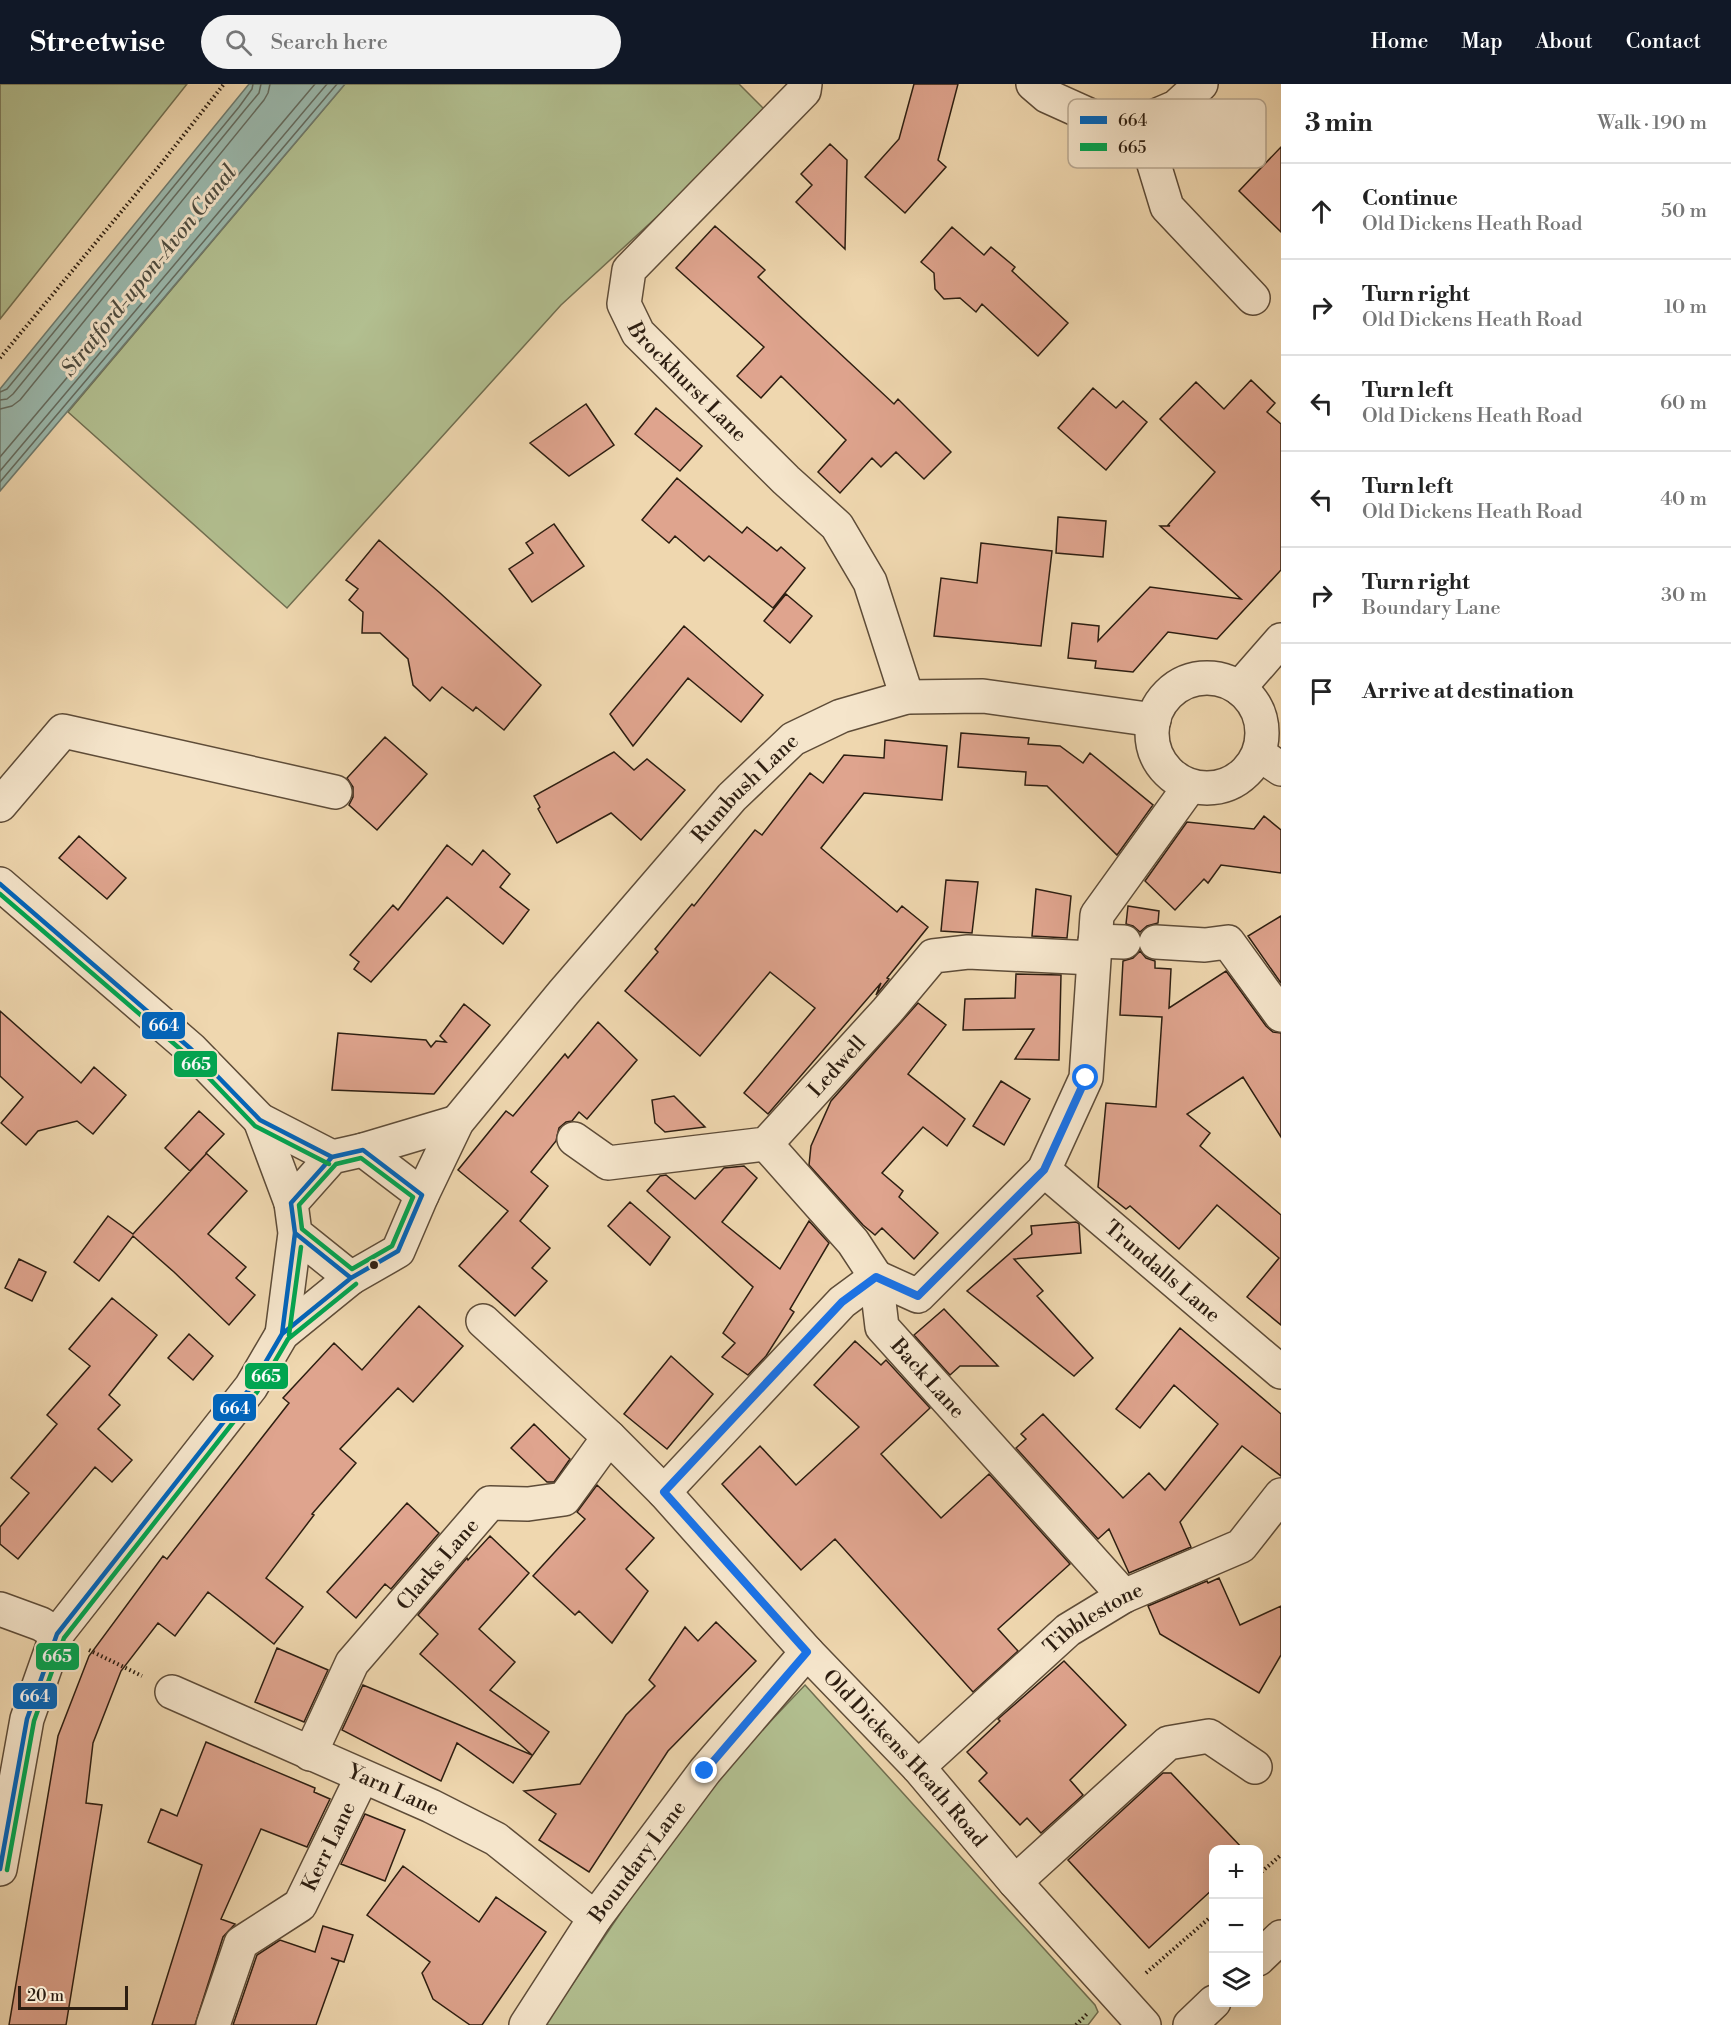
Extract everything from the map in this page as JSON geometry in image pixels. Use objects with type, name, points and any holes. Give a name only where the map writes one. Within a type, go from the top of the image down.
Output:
[{"type":"street","name":"Brockhurst Lane","points":[[805,84],[804,91],[629,270],[624,304],[638,333],[786,480],[837,526],[870,582],[907,697]]},
{"type":"street","points":[[1033,84],[1047,96],[1068,105]]},
{"type":"street","points":[[1184,99],[1201,84]]},
{"type":"street","points":[[1155,168],[1167,207],[1253,298]]},
{"type":"street","points":[[1239,688],[1281,640]]},
{"type":"street","points":[[1206,678],[1223,680],[1239,688],[1252,701],[1261,717],[1270,761],[1251,768],[1238,779],[1223,786],[1207,789],[1190,786],[1175,778],[1164,767],[1155,752],[1152,736],[1154,720],[1161,703],[1173,690],[1188,681],[1206,678]]},
{"type":"street","name":"Rumbush Lane","points":[[422,1195],[458,1122],[572,983],[732,797],[793,739],[842,716],[907,697],[983,696],[1154,720]]},
{"type":"street","points":[[0,805],[63,731],[334,792]]},
{"type":"street","points":[[664,1492],[842,1302],[876,1277],[918,1296],[1044,1170],[1086,1078],[1104,947],[1097,915],[1190,786]]},
{"type":"street","points":[[0,884],[191,1049],[260,1120],[332,1157],[458,1122]]},
{"type":"street","points":[[1156,942],[1205,945],[1228,942],[1281,1014]]},
{"type":"street","name":"Ledwell","points":[[766,1144],[933,956],[969,952],[1104,947]]},
{"type":"street","points":[[260,1120],[293,1218],[282,1334]]},
{"type":"street","points":[[574,1139],[608,1163],[766,1144]]},
{"type":"street","name":"Back Lane","points":[[766,1144],[853,1242],[876,1277],[882,1327],[1124,1596]]},
{"type":"street","points":[[0,1869],[27,1719],[57,1634],[251,1387],[282,1334],[351,1278],[398,1251],[422,1195],[363,1150]]},
{"type":"street","points":[[293,1218],[332,1157]]},
{"type":"street","name":"Trundalls Lane","points":[[1044,1170],[1276,1356]]},
{"type":"street","points":[[293,1218],[351,1278]]},
{"type":"street","name":"Old Dickens Heath Road","points":[[483,1321],[609,1437],[664,1492],[807,1652],[918,1767],[1015,1882],[1144,2025]]},
{"type":"street","name":"Clarks Lane","points":[[310,1754],[352,1663],[490,1503],[528,1504],[564,1499],[609,1437]]},
{"type":"street","name":"Tibblestone","points":[[918,1767],[1068,1630],[1124,1596],[1241,1546],[1281,1495]]},
{"type":"street","points":[[0,1609],[41,1624],[57,1634]]},
{"type":"street","name":"Boundary Lane","points":[[526,2025],[595,1918],[705,1771],[807,1652]]},
{"type":"street","name":"Yarn Lane","points":[[172,1692],[431,1806],[496,1839],[595,1918]]},
{"type":"street","points":[[1015,1882],[1168,1743],[1209,1736],[1255,1767]]},
{"type":"street","name":"Kerr Lane","points":[[213,2025],[241,1943],[300,1905],[362,1777]]},
{"type":"street","points":[[1263,1954],[1281,1937]]},
{"type":"street","points":[[1190,2025],[1209,2007]]},
{"type":"path","points":[[0,358],[224,84]]},
{"type":"path","points":[[57,1634],[172,1692]]},
{"type":"path","points":[[1263,1871],[1281,1855]]},
{"type":"path","points":[[1118,1997],[1209,1918]]},
{"type":"green space","points":[[0,84],[187,84],[0,319]]},
{"type":"green space","points":[[345,84],[739,84],[769,114],[561,305],[287,608],[68,412]]},
{"type":"green space","points":[[805,1685],[1095,2005],[1098,2012],[1088,2025],[545,2025],[669,1841],[743,1750]]},
{"type":"water","name":"Stratford-upon-Avon Canal","points":[[249,84],[345,84],[0,491],[0,389]]},
{"type":"building","points":[[914,84],[958,84],[938,160],[946,167],[905,213],[865,177],[899,139]]},
{"type":"building","points":[[830,144],[847,160],[845,249],[796,202],[812,185],[801,174]]},
{"type":"building","points":[[1281,147],[1281,232],[1239,191],[1261,168],[1266,168],[1266,163]]},
{"type":"building","points":[[715,226],[765,270],[758,277],[894,404],[898,399],[951,452],[924,479],[896,452],[881,467],[872,458],[840,493],[818,472],[846,440],[781,376],[761,398],[737,376],[764,347],[676,268]]},
{"type":"building","points":[[952,227],[984,255],[991,247],[1015,267],[1012,271],[1068,323],[1038,356],[982,304],[976,312],[960,298],[944,299],[935,289],[934,273],[921,262]]},
{"type":"building","points":[[1251,380],[1275,403],[1267,412],[1281,424],[1281,570],[1217,639],[1168,632],[1133,672],[1095,668],[1096,661],[1068,658],[1072,623],[1099,626],[1098,641],[1150,587],[1241,599],[1160,526],[1170,526],[1168,525],[1215,472],[1160,419],[1196,382],[1224,409]]},
{"type":"building","points":[[1093,388],[1116,408],[1123,401],[1147,422],[1106,470],[1058,428]]},
{"type":"building","points":[[586,404],[614,445],[569,476],[530,443]]},
{"type":"building","points":[[656,408],[702,446],[680,471],[635,434]]},
{"type":"building","points":[[677,478],[742,533],[747,527],[777,551],[781,547],[805,568],[773,608],[709,556],[704,561],[675,536],[669,543],[642,520]]},
{"type":"building","points":[[1058,517],[1106,521],[1103,557],[1056,553]]},
{"type":"building","points":[[554,524],[584,566],[532,602],[509,569],[533,553],[526,543]]},
{"type":"building","points":[[379,540],[541,685],[504,730],[476,707],[473,711],[442,687],[430,701],[413,685],[408,659],[380,633],[362,633],[363,612],[349,600],[358,589],[346,580]]},
{"type":"building","points":[[981,543],[1052,551],[1041,646],[934,636],[941,578],[977,583]]},
{"type":"building","points":[[786,594],[812,616],[790,643],[764,621]]},
{"type":"building","points":[[684,626],[763,695],[741,722],[688,678],[633,746],[610,714]]},
{"type":"building","points":[[961,733],[1029,738],[1028,744],[1060,746],[1083,763],[1090,753],[1153,805],[1117,855],[1047,786],[1025,785],[1026,772],[958,767]]},
{"type":"building","points":[[385,737],[427,774],[377,830],[349,805],[353,797],[353,787],[347,778]]},
{"type":"building","points":[[885,740],[947,746],[942,800],[864,793],[821,848],[897,912],[902,906],[928,927],[876,995],[881,983],[768,1114],[744,1093],[815,1008],[770,972],[700,1056],[625,991],[658,952],[655,949],[692,904],[694,906],[755,830],[762,835],[810,773],[823,783],[844,755],[884,758]]},
{"type":"building","points":[[614,752],[634,770],[647,759],[685,790],[641,840],[611,813],[557,843],[538,809],[540,807],[534,796]]},
{"type":"building","points":[[1264,816],[1281,830],[1281,873],[1221,865],[1208,883],[1204,879],[1175,910],[1145,881],[1187,822],[1254,829]]},
{"type":"building","points":[[79,836],[126,878],[107,899],[59,858]]},
{"type":"building","points":[[447,845],[472,865],[483,850],[510,874],[500,887],[529,910],[503,944],[447,897],[371,982],[354,969],[359,962],[350,955],[393,905],[398,910]]},
{"type":"building","points":[[946,880],[978,882],[972,933],[941,931]]},
{"type":"building","points":[[1036,889],[1071,896],[1067,938],[1032,936]]},
{"type":"building","points":[[1128,906],[1159,911],[1158,923],[1147,926],[1140,932],[1126,924]]},
{"type":"building","points":[[1281,916],[1281,983],[1248,936]]},
{"type":"building","points":[[1140,951],[1146,958],[1155,961],[1155,968],[1171,969],[1169,1008],[1226,971],[1266,1026],[1273,1032],[1281,1033],[1281,1137],[1243,1077],[1187,1114],[1210,1133],[1200,1146],[1281,1215],[1281,1325],[1247,1297],[1279,1258],[1217,1205],[1179,1249],[1130,1206],[1126,1209],[1098,1187],[1106,1103],[1156,1107],[1162,1017],[1120,1015],[1123,961],[1133,958]]},
{"type":"building","points":[[1016,974],[1061,975],[1059,1060],[1015,1059],[1034,1029],[963,1030],[965,999],[1015,998]]},
{"type":"building","points":[[918,1003],[946,1025],[908,1074],[965,1119],[947,1146],[923,1127],[882,1173],[903,1191],[899,1197],[938,1233],[914,1259],[882,1228],[875,1235],[863,1225],[809,1165],[811,1146],[831,1101]]},
{"type":"building","points":[[464,1004],[490,1025],[434,1094],[332,1090],[338,1033],[426,1040],[431,1047],[436,1041],[446,1042],[440,1036]]},
{"type":"building","points":[[0,1011],[81,1083],[94,1067],[126,1095],[93,1134],[77,1121],[38,1131],[26,1145],[1,1123],[23,1097],[0,1076]]},
{"type":"building","points":[[598,1022],[637,1060],[587,1119],[579,1112],[572,1121],[566,1122],[559,1128],[556,1141],[531,1172],[548,1186],[520,1221],[550,1248],[532,1268],[547,1281],[515,1316],[459,1266],[508,1211],[458,1170],[506,1111],[513,1116],[565,1054],[568,1058]]},
{"type":"building","points":[[1001,1081],[1030,1099],[1004,1145],[973,1126]]},
{"type":"building","points":[[674,1096],[705,1127],[665,1132],[655,1123],[652,1100]]},
{"type":"building","points":[[199,1111],[224,1134],[206,1153],[247,1191],[208,1234],[246,1267],[236,1278],[255,1295],[229,1325],[133,1236],[99,1281],[74,1262],[108,1216],[133,1234],[206,1154],[190,1171],[165,1148]]},
{"type":"building","points":[[744,1166],[757,1178],[722,1222],[780,1269],[809,1221],[829,1243],[790,1309],[794,1312],[766,1356],[748,1375],[722,1357],[735,1343],[723,1333],[753,1287],[647,1191],[660,1176],[666,1175],[695,1199],[724,1168]]},
{"type":"building","points":[[630,1202],[670,1237],[650,1265],[608,1226]]},
{"type":"building","points":[[1076,1222],[1079,1224],[1081,1253],[1014,1259],[1043,1291],[1037,1296],[1093,1358],[1074,1376],[967,1291],[1032,1234],[1031,1226]]},
{"type":"building","points":[[19,1259],[46,1272],[32,1301],[5,1288]]},
{"type":"building","points":[[112,1298],[157,1335],[109,1395],[120,1405],[98,1429],[132,1460],[112,1482],[95,1467],[18,1559],[0,1544],[0,1527],[29,1493],[11,1478],[57,1424],[47,1415],[90,1366],[69,1349]]},
{"type":"building","points":[[419,1306],[463,1346],[413,1402],[398,1388],[340,1449],[356,1463],[312,1514],[314,1515],[266,1578],[303,1607],[274,1644],[208,1592],[175,1636],[158,1623],[121,1671],[93,1743],[86,1803],[102,1805],[66,2025],[9,2025],[58,1736],[89,1656],[163,1556],[167,1559],[289,1403],[283,1398],[334,1343],[362,1370]]},
{"type":"building","points":[[944,1309],[998,1366],[960,1366],[950,1375],[914,1335]]},
{"type":"building","points":[[1180,1328],[1281,1414],[1281,1476],[1242,1446],[1180,1522],[1191,1547],[1129,1573],[1109,1529],[1098,1539],[1016,1448],[1026,1439],[1021,1434],[1043,1414],[1123,1498],[1149,1473],[1165,1490],[1218,1424],[1174,1385],[1140,1428],[1116,1409]]},
{"type":"building","points":[[189,1334],[213,1356],[193,1380],[168,1358]]},
{"type":"building","points":[[855,1341],[881,1365],[886,1360],[930,1408],[881,1454],[941,1518],[989,1474],[1070,1564],[998,1629],[1018,1651],[973,1692],[835,1539],[801,1570],[722,1484],[760,1446],[796,1485],[859,1427],[814,1385]]},
{"type":"building","points":[[671,1356],[713,1394],[667,1449],[624,1414]]},
{"type":"building","points":[[534,1424],[570,1459],[554,1482],[547,1482],[511,1448]]},
{"type":"building","points":[[597,1485],[654,1538],[626,1569],[648,1591],[612,1643],[579,1611],[575,1615],[533,1576],[585,1519],[577,1512]]},
{"type":"building","points":[[407,1503],[439,1533],[391,1589],[385,1584],[356,1618],[327,1592]]},
{"type":"building","points":[[490,1536],[529,1573],[479,1629],[515,1662],[490,1690],[549,1732],[513,1783],[457,1743],[441,1781],[342,1730],[363,1685],[532,1755],[420,1654],[438,1634],[418,1615],[467,1558],[468,1560]]},
{"type":"building","points":[[1219,1578],[1240,1625],[1281,1606],[1281,1655],[1259,1693],[1160,1634],[1148,1606]]},
{"type":"building","points":[[716,1622],[756,1661],[668,1751],[589,1872],[539,1840],[556,1814],[524,1791],[580,1784],[626,1715],[655,1686],[649,1680],[685,1627],[698,1641]]},
{"type":"building","points":[[277,1648],[328,1670],[304,1722],[255,1702]]},
{"type":"building","points":[[1064,1661],[1126,1725],[1070,1780],[1083,1795],[1041,1833],[1027,1818],[1020,1825],[979,1781],[987,1773],[967,1752],[1000,1721],[998,1719]]},
{"type":"building","points":[[206,1742],[315,1788],[314,1792],[330,1799],[307,1847],[261,1829],[221,1919],[235,1924],[223,1937],[195,2025],[152,2025],[202,1865],[148,1842],[161,1809],[177,1816]]},
{"type":"building","points":[[1163,1773],[1171,1773],[1239,1845],[1209,1845],[1209,1893],[1149,1948],[1068,1860]]},
{"type":"building","points":[[365,1814],[405,1830],[385,1881],[341,1864]]},
{"type":"building","points":[[403,1866],[479,1922],[496,1897],[546,1932],[482,2025],[470,2025],[433,1999],[422,1973],[430,1962],[367,1915]]},
{"type":"building","points":[[323,1926],[353,1935],[344,1962],[331,1958],[339,1961],[316,2025],[233,2025],[257,1955],[280,1940],[315,1952]]},
{"type":"transit line","name":"664","points":[[0,884],[191,1049],[260,1120],[332,1157]]},
{"type":"transit line","name":"665","points":[[0,894],[186,1054],[255,1126],[329,1164]]},
{"type":"transit line","name":"664","points":[[363,1150],[422,1195],[398,1251],[351,1278],[295,1233],[291,1203],[332,1157],[363,1150]]},
{"type":"transit line","name":"665","points":[[361,1158],[413,1197],[392,1246],[352,1269],[302,1229],[299,1205],[336,1164],[361,1158]]},
{"type":"transit line","name":"664","points":[[282,1334],[295,1233]]},
{"type":"transit line","name":"665","points":[[289,1335],[301,1247]]},
{"type":"transit line","name":"664","points":[[0,1869],[27,1719],[57,1634],[251,1387],[282,1334],[351,1278]]},
{"type":"transit line","name":"665","points":[[7,1870],[34,1721],[64,1638],[257,1392],[288,1339],[356,1284]]},
{"type":"route","points":[[705,1771],[807,1652],[664,1492],[842,1302],[876,1277],[918,1296],[1044,1170],[1086,1078]]}]
